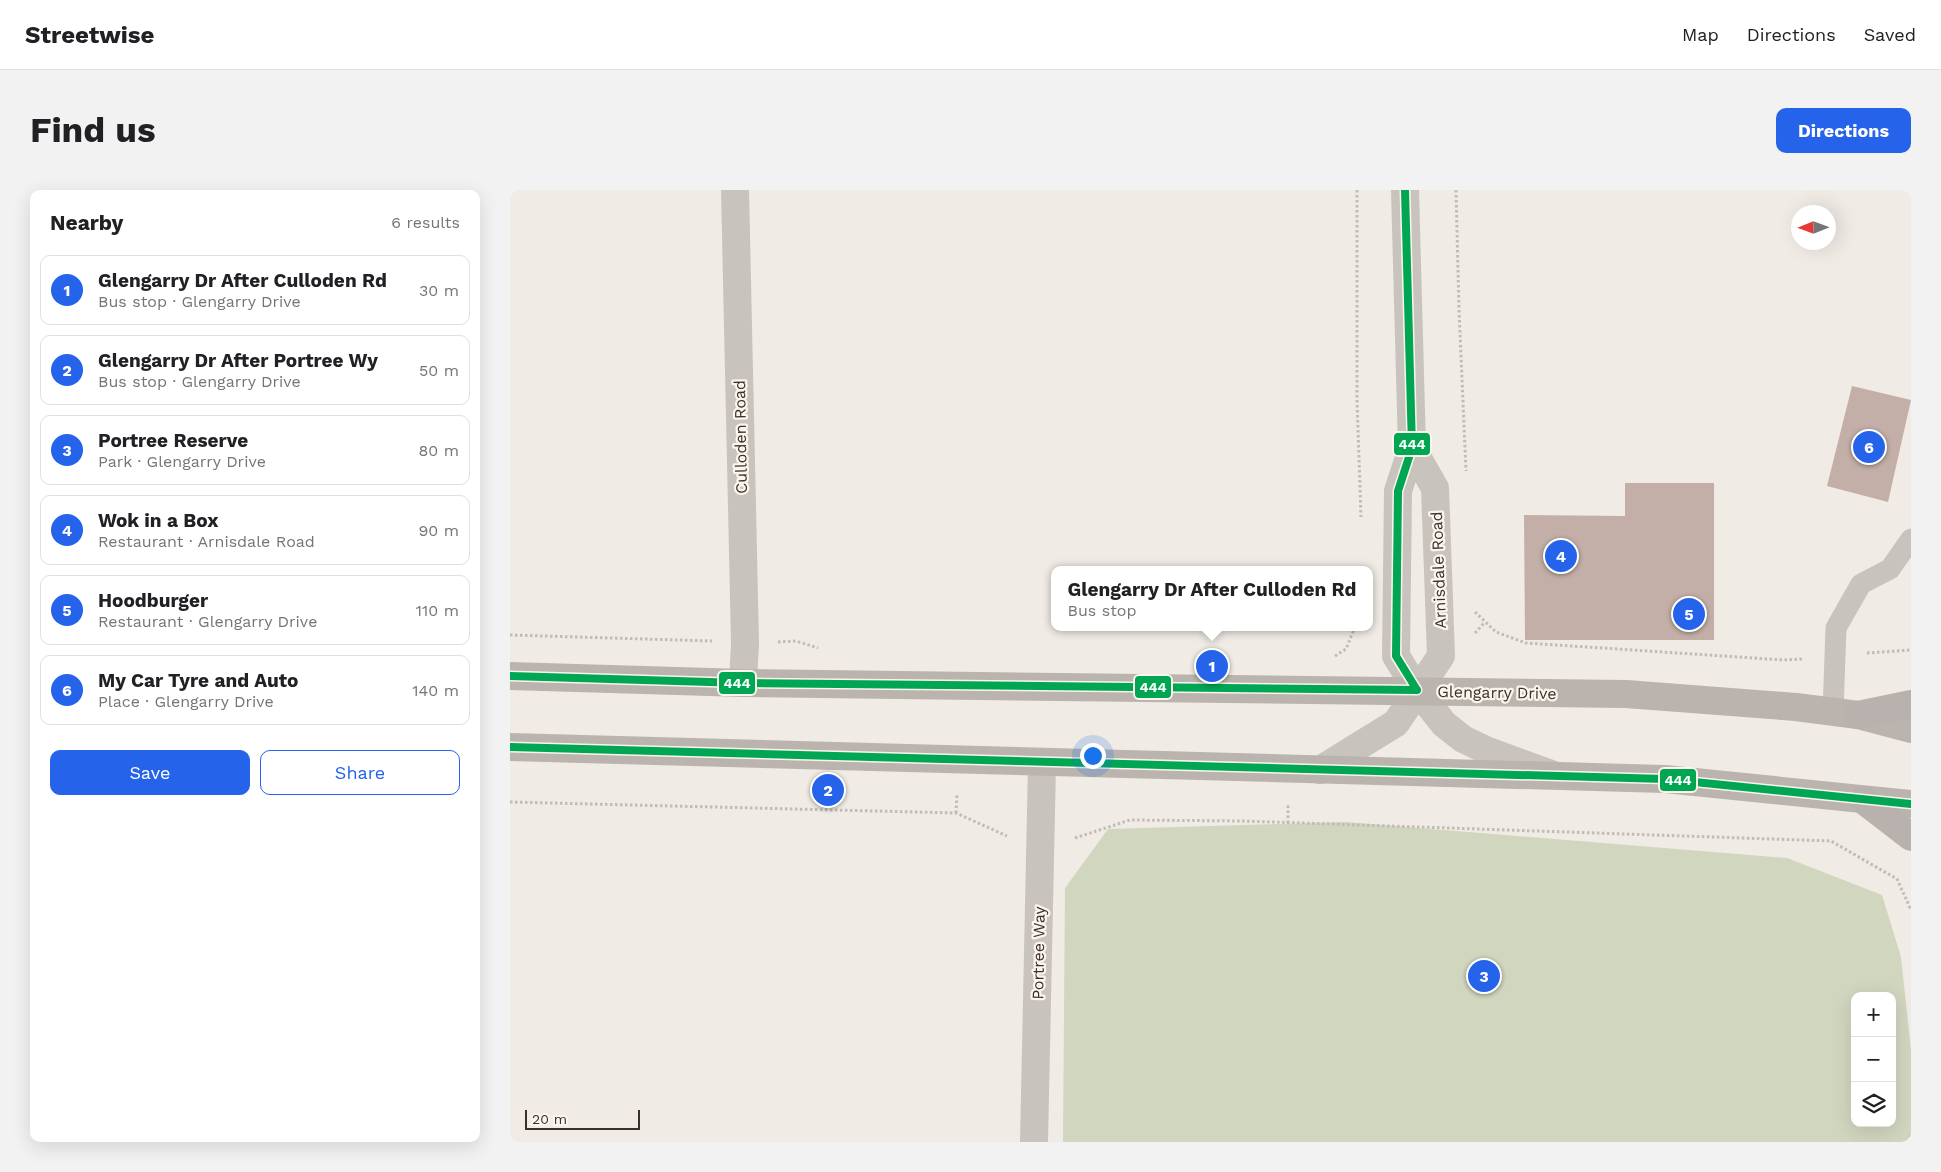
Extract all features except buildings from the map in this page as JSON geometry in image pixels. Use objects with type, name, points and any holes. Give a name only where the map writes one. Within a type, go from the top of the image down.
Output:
[{"type":"main road","name":"Glengarry Drive","points":[[510,676],[743,683],[1626,694],[1728,700],[1845,713],[1911,729]]},
{"type":"main road","points":[[1845,713],[1911,704]]},
{"type":"main road","points":[[510,747],[1042,764],[1665,780],[1911,804]]},
{"type":"main road","points":[[1864,800],[1911,836]]},
{"type":"street","name":"Culloden Road","points":[[736,190],[744,643],[743,683]]},
{"type":"street","name":"Arnisdale Road","points":[[1405,190],[1412,448],[1398,491],[1396,656],[1417,690],[1444,724],[1463,739],[1488,751],[1560,778]]},
{"type":"street","name":"Arnisdale Road","points":[[1320,770],[1396,722],[1440,656],[1435,488],[1412,448]]},
{"type":"street","name":"Portree Way","points":[[1034,1142],[1042,764]]},
{"type":"lane","points":[[1845,713],[1835,656],[1836,628],[1861,584],[1890,569],[1911,539]]},
{"type":"path","points":[[1357,190],[1358,400],[1361,524]]},
{"type":"path","points":[[1456,190],[1459,310],[1467,479]]},
{"type":"path","points":[[1475,604],[1476,613],[1496,632],[1526,643],[1784,660],[1911,650]]},
{"type":"path","points":[[510,802],[956,813],[1012,838]]},
{"type":"path","points":[[1069,840],[1130,820],[1243,821],[1831,842],[1897,879],[1909,900],[1911,910]]},
{"type":"path","points":[[1909,1142],[1911,1134]]},
{"type":"green space","points":[[1346,822],[1787,858],[1882,895],[1901,957],[1911,1050],[1911,1142],[1063,1142],[1065,888],[1108,829]]},
{"type":"transit line","name":"444","points":[[1405,190],[1412,448],[1398,491],[1396,656],[1417,690]]},
{"type":"transit line","name":"444","points":[[510,676],[743,683],[1417,690]]},
{"type":"transit line","name":"444","points":[[510,747],[1665,779],[1911,804]]},
{"type":"place","name":"My Car Tyre and Auto","points":[[1869,447]]},
{"type":"place","name":"Wok in a Box","points":[[1561,556]]},
{"type":"place","name":"Hoodburger","points":[[1689,614]]},
{"type":"place","name":"Glengarry Dr After Culloden Rd","points":[[1212,666]]},
{"type":"place","name":"Glengarry Dr After Portree Wy","points":[[828,790]]},
{"type":"place","name":"Portree Reserve","points":[[1484,976]]}]
